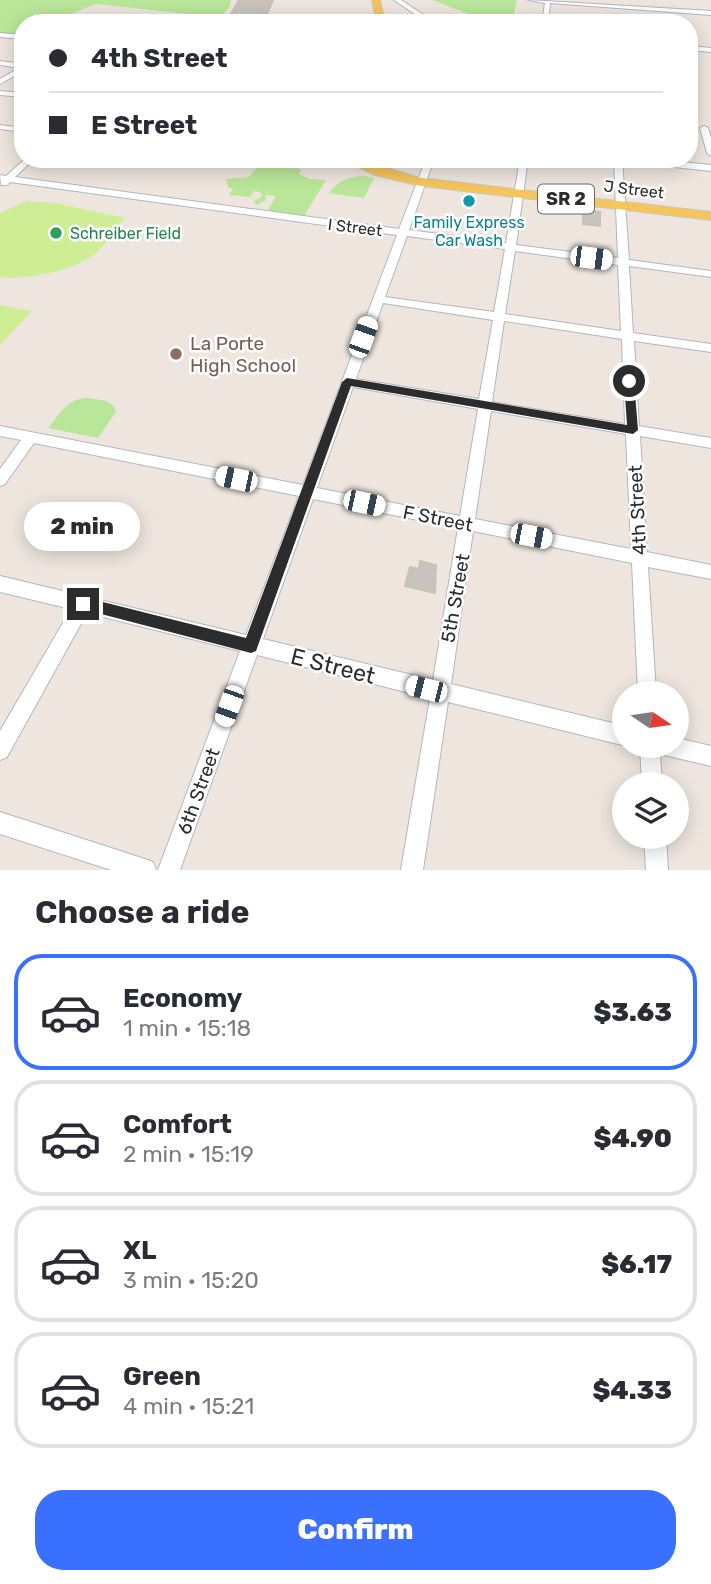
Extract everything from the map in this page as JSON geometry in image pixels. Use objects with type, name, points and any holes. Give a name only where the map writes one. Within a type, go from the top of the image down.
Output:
[{"type":"main road","name":"J Street","points":[[369,168],[421,182],[711,216]]},
{"type":"street","points":[[397,0],[419,14]]},
{"type":"street","points":[[531,0],[711,13]]},
{"type":"street","points":[[704,128],[711,153]]},
{"type":"street","points":[[2,181],[19,168]]},
{"type":"street","name":"6th Street","points":[[169,870],[426,168]]},
{"type":"street","name":"5th Street","points":[[412,870],[522,168]]},
{"type":"street","name":"4th Street","points":[[619,168],[646,681]]},
{"type":"street","name":"I Street","points":[[2,181],[711,274]]},
{"type":"street","points":[[378,299],[711,348]]},
{"type":"street","points":[[347,382],[711,443]]},
{"type":"street","name":"F Street","points":[[0,431],[711,572]]},
{"type":"street","points":[[0,480],[31,437]]},
{"type":"street","name":"E Street","points":[[0,584],[612,733]]},
{"type":"street","points":[[0,750],[83,604]]},
{"type":"street","points":[[690,751],[711,756]]},
{"type":"street","points":[[0,823],[145,870]]},
{"type":"street","points":[[656,849],[657,870]]},
{"type":"green space","points":[[0,0],[231,0],[223,14],[189,14],[96,4],[70,14],[14,14],[14,34],[0,33]]},
{"type":"green space","points":[[432,0],[517,0],[514,14],[469,14]]},
{"type":"green space","points":[[257,168],[292,168],[301,169],[299,174],[310,179],[326,180],[304,216],[268,210],[276,196],[265,195],[266,200],[257,205],[253,202],[262,196],[260,192],[254,191],[250,197],[229,195],[233,189],[228,187],[226,179],[249,177]]},
{"type":"green space","points":[[363,176],[374,178],[364,198],[329,193],[344,180]]},
{"type":"green space","name":"Schreiber Field","points":[[26,201],[55,203],[125,218],[104,245],[87,259],[64,269],[36,276],[0,277],[0,213]]},
{"type":"green space","points":[[0,305],[32,311],[0,345]]},
{"type":"green space","points":[[88,398],[109,402],[116,412],[98,438],[48,428],[70,404]]},
{"type":"building","points":[[239,0],[273,0],[267,14],[231,14]]},
{"type":"building","points":[[583,210],[600,212],[600,226],[583,224]]},
{"type":"building","points":[[420,561],[436,565],[435,593],[405,586],[410,567],[419,569]]},
{"type":"place","name":"Family Express Car Wash","points":[[469,201]]},
{"type":"place","name":"Schreiber Field","points":[[56,233]]},
{"type":"place","name":"La Porte High School","points":[[176,354]]},
{"type":"route","points":[[83,604],[251,646],[347,382],[633,430],[629,381]]}]
